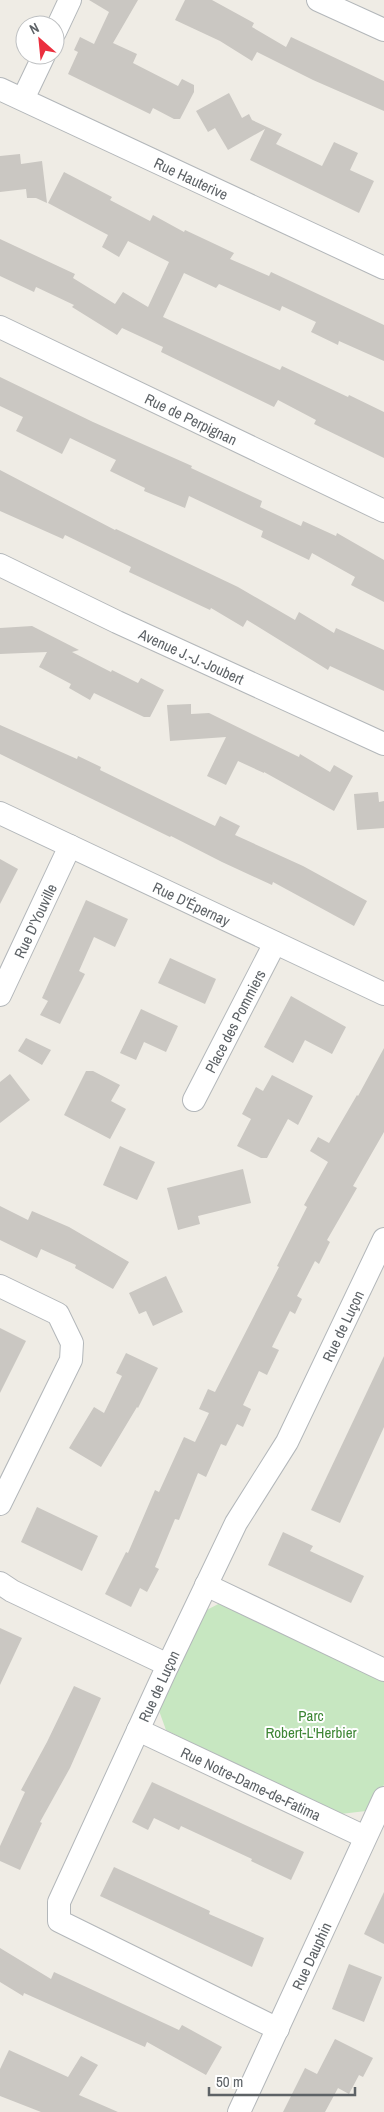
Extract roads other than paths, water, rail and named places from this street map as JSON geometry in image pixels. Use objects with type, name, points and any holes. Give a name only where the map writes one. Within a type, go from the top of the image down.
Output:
[{"type":"street","points":[[63,15],[70,0]]},
{"type":"street","points":[[318,0],[384,30]]},
{"type":"street","points":[[23,99],[39,65]]},
{"type":"street","name":"Rue Hauterive","points":[[0,89],[384,268]]},
{"type":"street","name":"Rue de Perpignan","points":[[0,327],[384,511]]},
{"type":"street","name":"Avenue J.-J.-Joubert","points":[[0,565],[117,622],[384,744]]},
{"type":"street","name":"Rue D'Épernay","points":[[0,813],[384,994]]},
{"type":"street","name":"Rue D'Youville","points":[[0,995],[70,846]]},
{"type":"street","name":"Place des Pommiers","points":[[194,1100],[275,943]]},
{"type":"street","name":"Rue de Luçon","points":[[278,2029],[59,1921],[60,1902],[168,1665],[236,1523],[287,1442],[384,1240]]},
{"type":"street","points":[[0,1286],[58,1314],[72,1343],[71,1360],[0,1504]]},
{"type":"street","points":[[0,1583],[12,1591],[168,1665]]},
{"type":"street","points":[[206,1585],[384,1670]]},
{"type":"street","name":"Rue Notre-Dame-de-Fatima","points":[[138,1730],[365,1837]]},
{"type":"street","name":"Rue Dauphin","points":[[239,2112],[384,1798]]},
{"type":"park label","name":"Parc Robert-L'Herbier","points":[[311,1724]]}]
